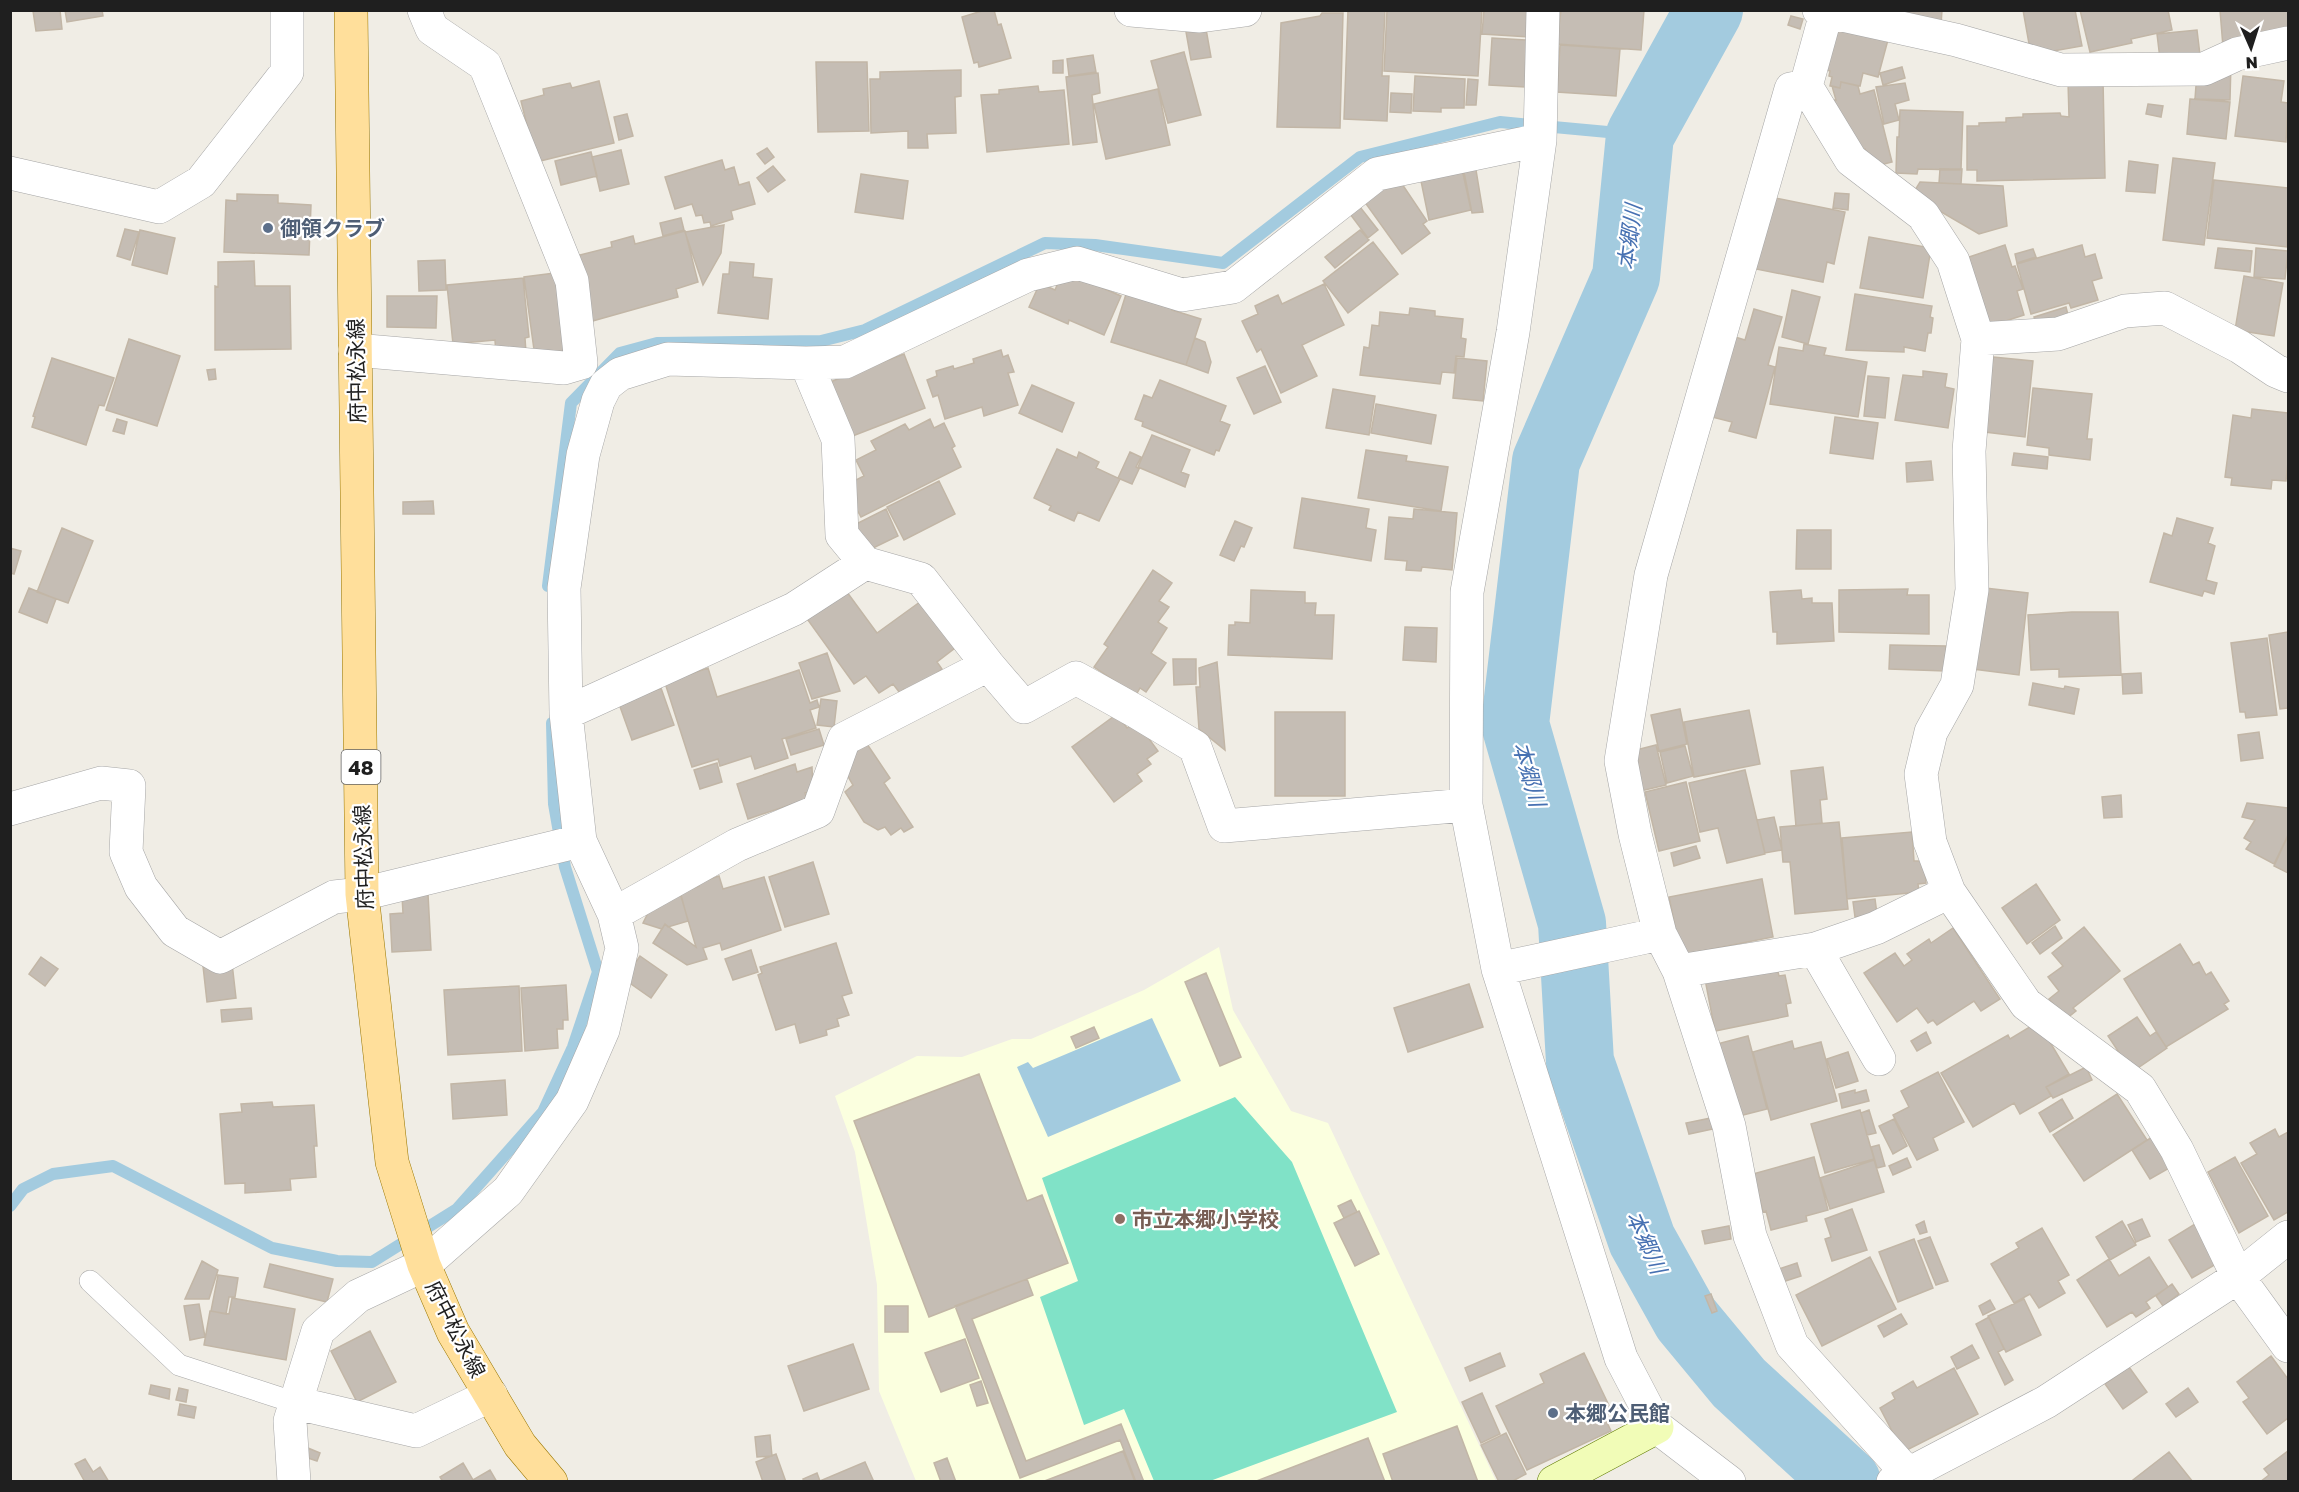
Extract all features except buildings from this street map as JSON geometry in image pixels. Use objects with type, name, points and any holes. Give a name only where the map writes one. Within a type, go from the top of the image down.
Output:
[{"type":"main road","name":"府中松永線","points":[[351,10],[363,894],[392,1162],[424,1265],[453,1332],[520,1445],[551,1482]]},
{"type":"street","points":[[10,173],[159,207],[201,182],[286,72],[287,10]]},
{"type":"street","points":[[424,10],[432,29],[485,64],[572,281],[581,363],[606,385]]},
{"type":"street","points":[[1131,10],[1200,16],[1245,10]]},
{"type":"street","points":[[1543,10],[1540,141],[1513,332],[1467,592],[1466,805],[1497,969],[1621,1358],[1657,1427],[1729,1482]]},
{"type":"street","points":[[2289,43],[2237,54],[2204,69],[2061,70],[1956,40],[1824,12],[1806,86],[1851,159],[1923,215],[1953,261],[1978,339],[1970,451],[1972,590],[1957,685],[1931,732],[1921,774],[1930,842],[1949,892],[2026,1004],[2140,1089],[2176,1150],[2238,1277],[2289,1346]]},
{"type":"street","points":[[1806,86],[1791,89],[1651,575],[1622,761],[1651,936],[1680,971],[1730,1126],[1750,1236],[1792,1345],[1900,1478],[2046,1402],[2238,1277],[2289,1237]]},
{"type":"street","points":[[294,1482],[290,1422],[318,1331],[358,1296],[424,1265],[508,1191],[572,1101],[603,1030],[622,948],[614,914],[580,842],[566,713],[564,588],[583,455],[598,401],[606,385],[620,374],[668,359],[845,362],[1028,275],[1077,263],[1182,295],[1233,286],[1377,174],[1540,141]]},
{"type":"street","points":[[1978,339],[2058,334],[2125,311],[2165,308],[2240,347],[2284,365]]},
{"type":"street","points":[[355,350],[564,368],[581,363]]},
{"type":"street","points":[[806,363],[838,439],[842,535],[865,563],[921,579],[1024,707],[1076,678],[1137,712],[1195,747],[1224,826],[1466,805]]},
{"type":"street","points":[[566,713],[794,609],[865,563]]},
{"type":"street","points":[[614,914],[737,845],[818,811],[844,739],[988,665]]},
{"type":"street","points":[[10,809],[101,783],[129,786],[126,852],[141,887],[175,931],[220,957],[334,897],[363,894],[580,842]]},
{"type":"street","points":[[1680,971],[1815,949],[1876,928],[1949,892]]},
{"type":"street","points":[[1497,969],[1651,936]]},
{"type":"street","points":[[1815,949],[1879,1059]]},
{"type":"street","points":[[296,1403],[416,1431],[491,1395]]},
{"type":"street","points":[[1554,1482],[1657,1427]]},
{"type":"lane","points":[[90,1281],[179,1365],[296,1403]]},
{"type":"shaded area","name":"市立本郷小学校","points":[[1219,947],[1233,1010],[1291,1111],[1328,1123],[1496,1481],[916,1481],[879,1391],[877,1285],[855,1152],[835,1096],[917,1056],[962,1057],[1012,1039],[1031,1039],[1144,990]]},
{"type":"green space","points":[[1235,1097],[1292,1162],[1397,1412],[1210,1481],[1154,1481],[1124,1409],[1084,1425],[1040,1297],[1078,1281],[1042,1178]]},
{"type":"water","points":[[1152,1018],[1181,1081],[1048,1137],[1017,1067],[1028,1062],[1033,1068]]},
{"type":"waterway","name":"本郷川","points":[[1709,10],[1640,135],[1626,277],[1546,461],[1515,724],[1572,923],[1580,1062],[1642,1240],[1686,1319],[1739,1383],[1847,1482]]},
{"type":"waterway","points":[[548,586],[571,403],[620,353],[657,343],[821,341],[865,330],[1045,243],[1095,245],[1223,263],[1360,157],[1500,122],[1640,135]]},
{"type":"waterway","points":[[10,1206],[23,1189],[53,1174],[113,1166],[272,1248],[337,1261],[372,1262],[457,1209],[543,1112],[573,1047],[598,972],[565,867],[554,804],[552,723]]},
{"type":"place","name":"御領クラブ","points":[[268,228]]},
{"type":"place","name":"市立本郷小学校","points":[[1120,1219]]},
{"type":"place","name":"本郷公民館","points":[[1553,1413]]}]
